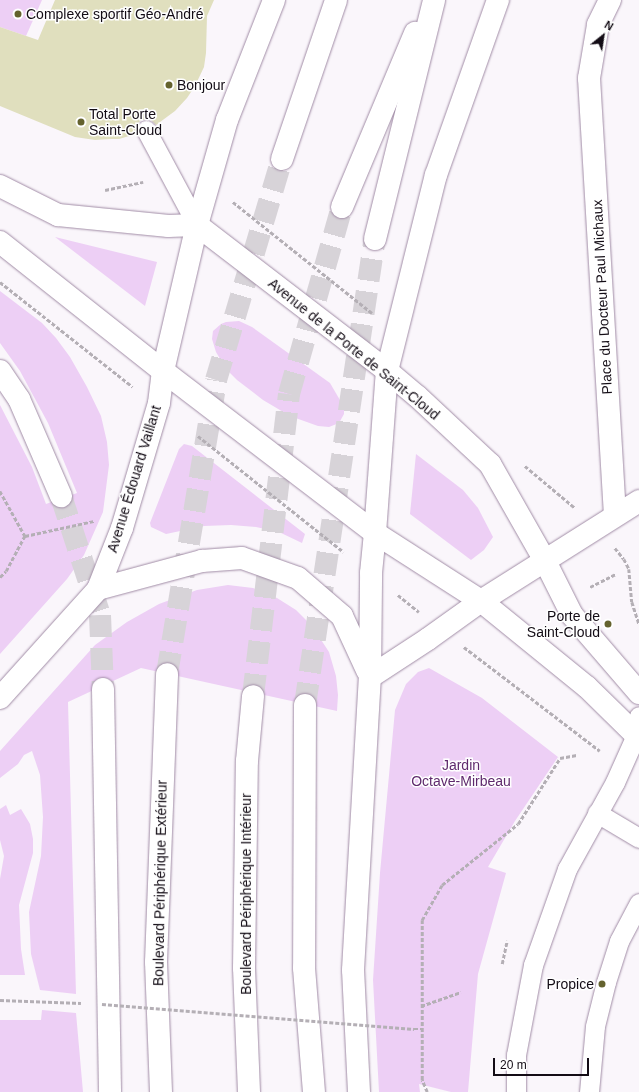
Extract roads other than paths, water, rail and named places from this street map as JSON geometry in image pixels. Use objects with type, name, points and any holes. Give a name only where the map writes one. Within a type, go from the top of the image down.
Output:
[{"type":"main road","name":"Avenue Édouard Vaillant","points":[[0,698],[98,588],[122,528],[159,403],[163,371],[197,225],[207,189],[227,120],[274,0]]},
{"type":"main road","points":[[282,159],[336,0]]},
{"type":"main road","points":[[342,207],[429,0]]},
{"type":"main road","points":[[375,239],[434,0]]},
{"type":"main road","points":[[359,1092],[353,970],[370,677],[371,573],[387,371],[436,175],[498,0]]},
{"type":"main road","name":"Place du Docteur Paul Michaux","points":[[610,0],[598,25],[589,78],[615,516]]},
{"type":"main road","points":[[0,186],[58,215],[168,226],[197,225]]},
{"type":"main road","name":"Avenue de la Porte de Saint-Cloud","points":[[197,225],[387,371],[417,396],[490,464],[545,562],[572,615],[639,693]]},
{"type":"main road","points":[[0,242],[163,371],[375,533],[481,601],[588,687],[638,730]]},
{"type":"main road","points":[[0,371],[20,399],[61,496]]},
{"type":"main road","points":[[370,677],[428,639],[481,601],[545,562],[639,501]]},
{"type":"main road","points":[[98,588],[202,561],[242,558],[298,578],[342,616],[370,677]]},
{"type":"main road","name":"Boulevard Périphérique Extérieur","points":[[161,1092],[156,962],[167,674]]},
{"type":"main road","points":[[103,690],[110,1092]]},
{"type":"main road","name":"Boulevard Périphérique Intérieur","points":[[249,1092],[244,968],[247,762],[253,696]]},
{"type":"main road","points":[[305,705],[304,968],[314,1092]]},
{"type":"lane","points":[[146,130],[197,225]]},
{"type":"lane","points":[[516,1092],[516,1055],[533,965],[567,870],[638,730]]},
{"type":"lane","points":[[597,813],[639,838]]},
{"type":"lane","points":[[589,1092],[595,1026],[606,982],[619,941],[639,903]]},
{"type":"tunnel","points":[[167,674],[216,380],[282,159]]},
{"type":"tunnel","points":[[253,696],[289,394],[342,207]]},
{"type":"tunnel","points":[[305,705],[375,239]]},
{"type":"tunnel","points":[[61,496],[100,615],[103,689]]},
{"type":"place","name":"Complexe sportif Géo-André","points":[[18,14]]},
{"type":"place","name":"Bonjour","points":[[169,85]]},
{"type":"place","name":"Total Porte Saint-Cloud","points":[[81,122]]},
{"type":"place","name":"Porte de Saint-Cloud","points":[[608,624]]},
{"type":"place","name":"Propice","points":[[602,984]]},
{"type":"park label","name":"Jardin Octave-Mirbeau","points":[[461,774]]}]
